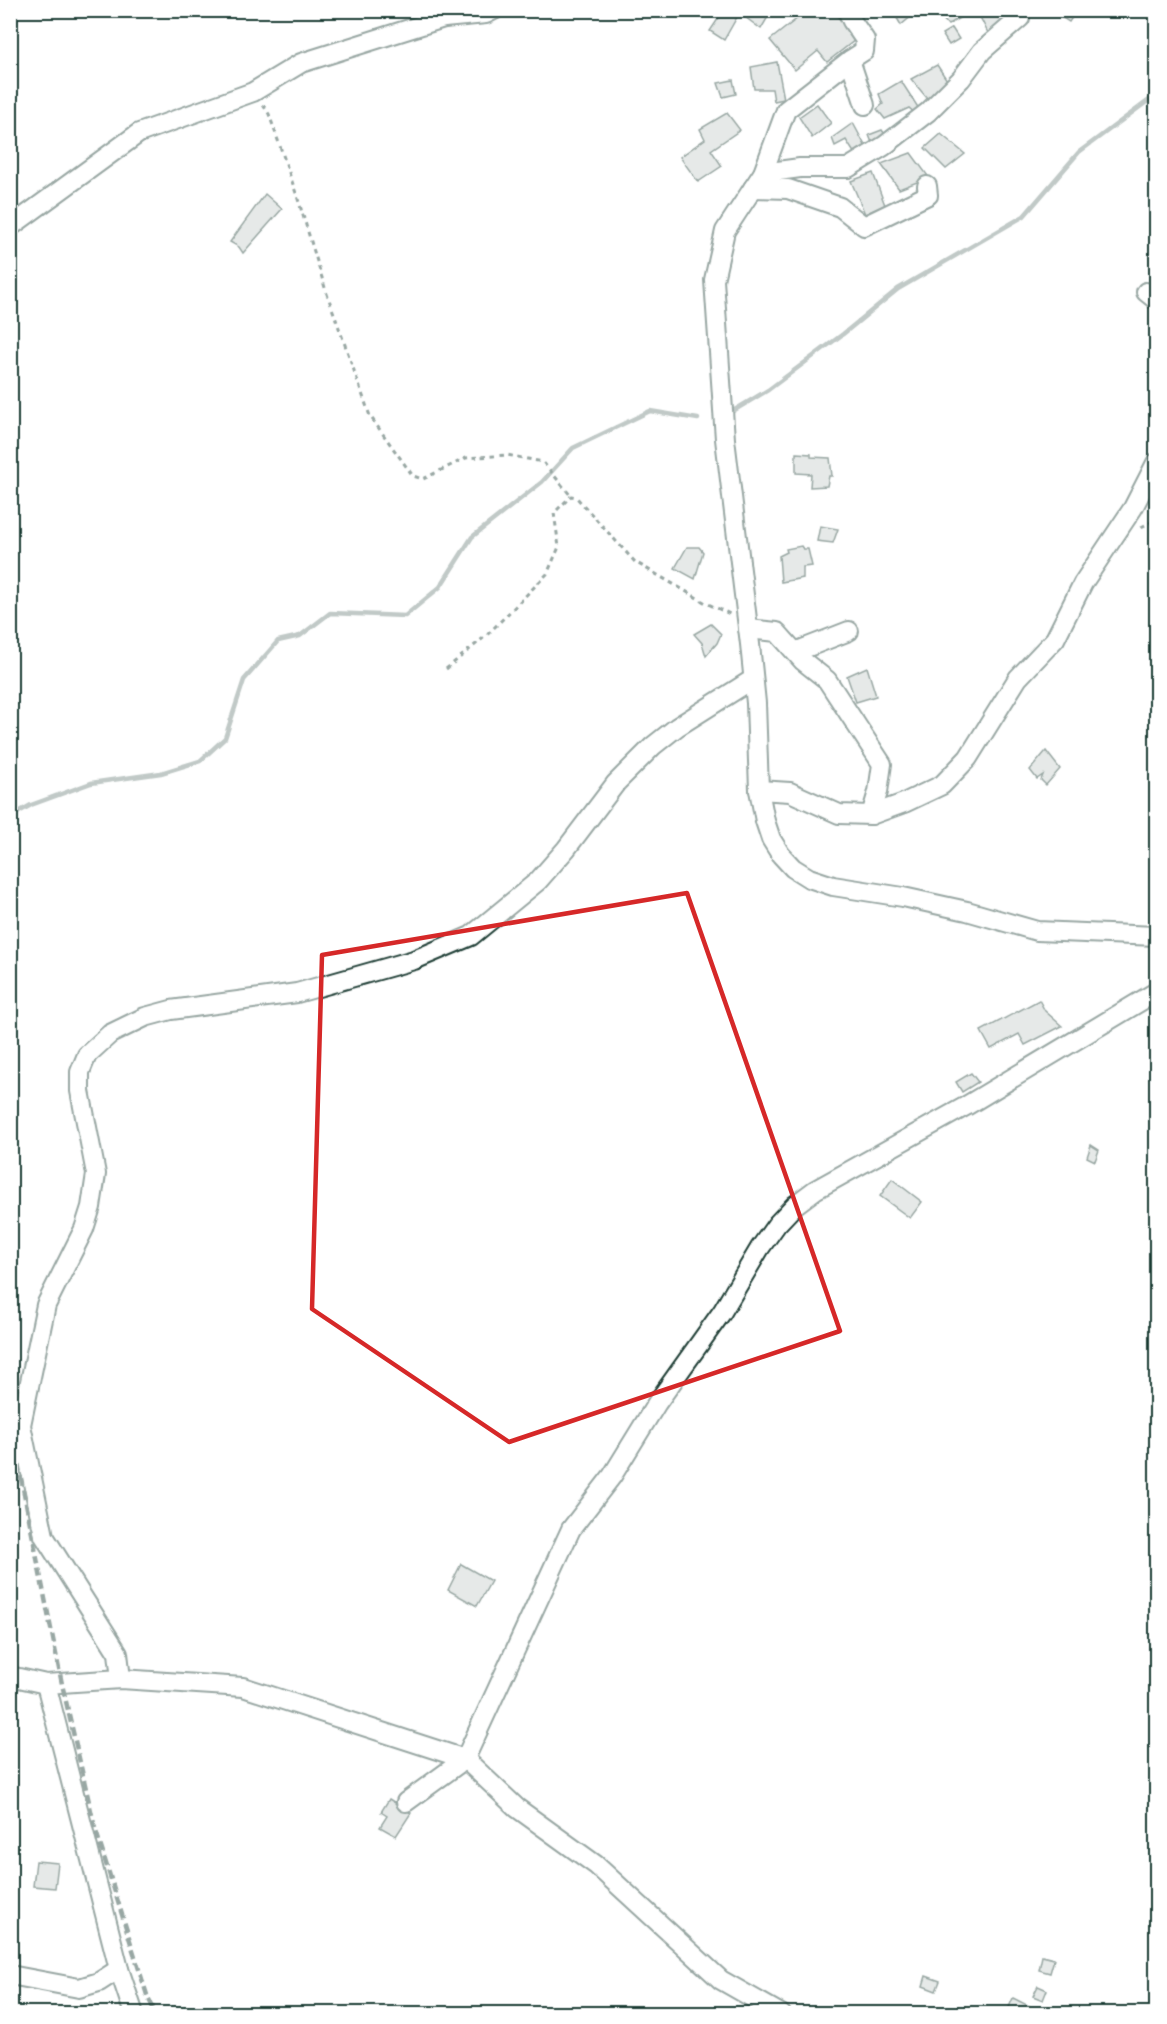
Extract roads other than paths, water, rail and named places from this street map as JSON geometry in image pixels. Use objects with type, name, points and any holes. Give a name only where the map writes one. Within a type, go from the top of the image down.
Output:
[{"type":"street","points":[[10,227],[139,134],[253,92],[301,63],[439,14],[486,14],[494,10]]},
{"type":"street","points":[[847,10],[865,40],[864,51],[786,110],[758,181],[725,231],[714,280],[725,439],[753,679],[759,790],[771,839],[793,868],[809,878],[833,886],[903,897],[967,911],[1037,931],[1156,936]]},
{"type":"street","points":[[758,181],[800,168],[848,168],[884,147],[928,112],[961,79],[982,51],[1020,18]]},
{"type":"street","points":[[850,60],[865,105]]},
{"type":"street","points":[[758,181],[840,207],[864,226],[928,195],[927,186]]},
{"type":"street","points":[[759,790],[790,792],[839,814],[871,815],[942,785],[968,758],[1018,678],[1055,639],[1083,583],[1134,508],[1156,463]]},
{"type":"street","points":[[748,626],[777,632],[803,661],[827,680],[882,764],[878,792],[871,815]]},
{"type":"street","points":[[795,652],[849,631]]},
{"type":"street","points":[[121,1679],[118,1653],[44,1536],[21,1425],[45,1305],[84,1229],[91,1207],[96,1174],[80,1091],[80,1072],[87,1055],[110,1034],[145,1017],[171,1010],[297,993],[421,958],[471,936],[538,881],[566,849],[616,783],[653,746],[677,727],[753,679]]},
{"type":"street","points":[[406,1802],[465,1759],[571,1528],[612,1476],[657,1403],[722,1312],[777,1224],[795,1205],[815,1190],[966,1106],[1156,992]]},
{"type":"street","points":[[10,1676],[46,1684],[121,1679],[243,1687],[465,1759],[517,1808],[597,1865],[721,1980],[781,2013]]},
{"type":"street","points":[[46,1684],[119,1968],[134,2013]]},
{"type":"street","points":[[10,1975],[79,1988],[99,1982],[119,1968]]},
{"type":"waterway","points":[[728,414],[768,390],[898,289],[1024,216],[1079,152],[1156,95]]},
{"type":"waterway","points":[[10,817],[31,805],[91,783],[161,773],[200,761],[225,738],[244,680],[278,641],[300,636],[330,613],[405,616],[440,587],[472,537],[542,482],[573,448],[650,411],[698,419]]},
{"type":"railway","points":[[10,1423],[62,1684],[95,1828],[147,1995],[156,2014]]}]
